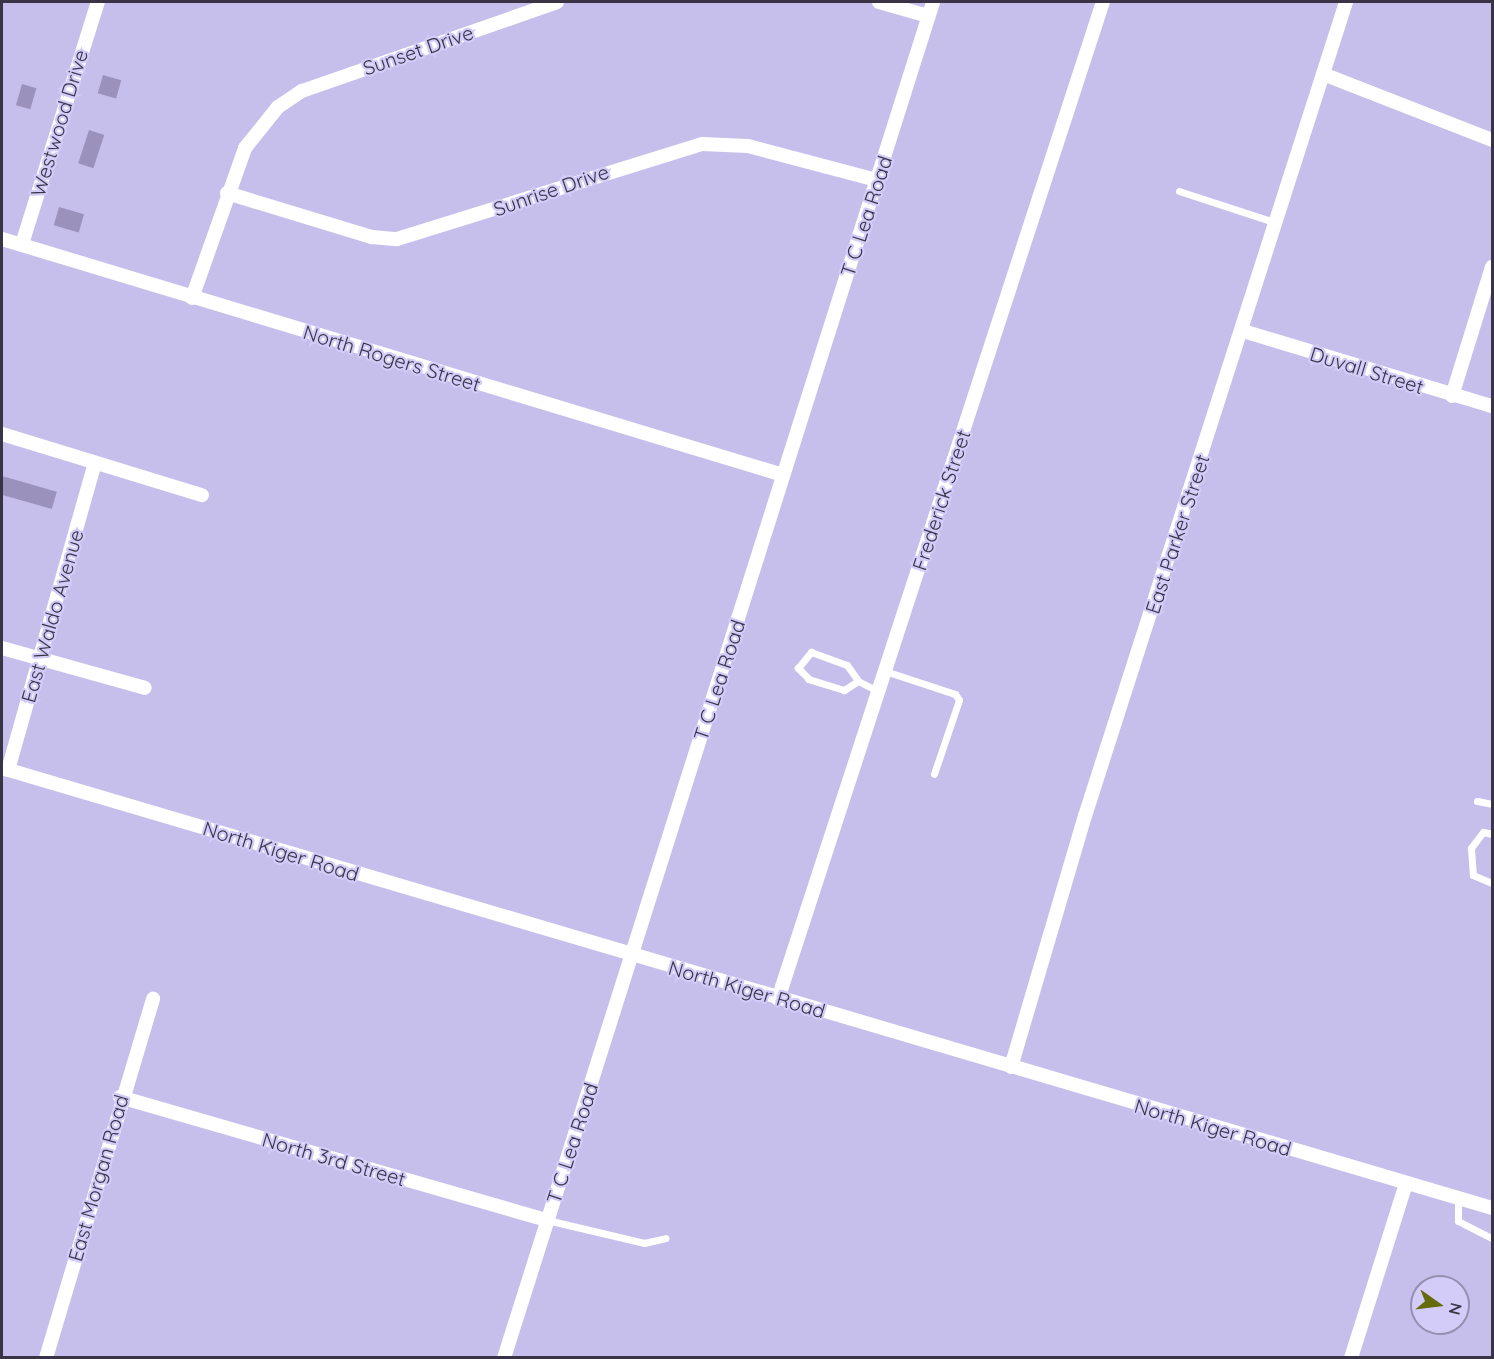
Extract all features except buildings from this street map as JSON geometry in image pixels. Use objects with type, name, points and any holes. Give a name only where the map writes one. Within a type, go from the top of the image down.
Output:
[{"type":"street","name":"Westwood Drive","points":[[22,244],[98,2]]},
{"type":"street","name":"Sunset Drive","points":[[227,193],[245,148],[281,104],[302,91],[557,2]]},
{"type":"street","points":[[879,2],[928,16]]},
{"type":"street","name":"T C Lea Road","points":[[504,1358],[933,2]]},
{"type":"street","name":"Frederick Street","points":[[778,999],[1103,2]]},
{"type":"street","name":"East Parker Street","points":[[1011,1067],[1085,816],[1243,331],[1346,2]]},
{"type":"street","points":[[1323,74],[1492,140]]},
{"type":"street","name":"Sunrise Drive","points":[[227,193],[372,237],[397,239],[702,144],[748,146],[877,180]]},
{"type":"street","points":[[192,298],[227,193]]},
{"type":"street","name":"North Rogers Street","points":[[2,239],[783,475]]},
{"type":"street","points":[[1452,396],[1492,267]]},
{"type":"street","name":"Duvall Street","points":[[1243,331],[1452,396],[1492,406]]},
{"type":"street","points":[[2,434],[202,495]]},
{"type":"street","name":"East Waldo Avenue","points":[[5,769],[40,660],[95,463]]},
{"type":"street","points":[[2,648],[145,688]]},
{"type":"street","name":"North Kiger Road","points":[[5,769],[1492,1208]]},
{"type":"street","name":"East Morgan Road","points":[[46,1358],[120,1097],[153,999]]},
{"type":"street","name":"North 3rd Street","points":[[120,1097],[547,1221]]},
{"type":"street","points":[[1352,1358],[1406,1184]]},
{"type":"lane","points":[[1179,191],[1276,223]]},
{"type":"lane","points":[[858,681],[844,690],[809,679],[798,668],[811,651],[847,665],[858,681],[878,691]]},
{"type":"lane","points":[[885,671],[955,694],[959,700],[934,774]]},
{"type":"lane","points":[[1477,801],[1492,804]]},
{"type":"lane","points":[[1492,834],[1484,832],[1472,848],[1473,875],[1492,883]]},
{"type":"lane","points":[[1458,1198],[1458,1221],[1492,1238]]},
{"type":"lane","points":[[547,1221],[644,1243],[665,1238]]}]
